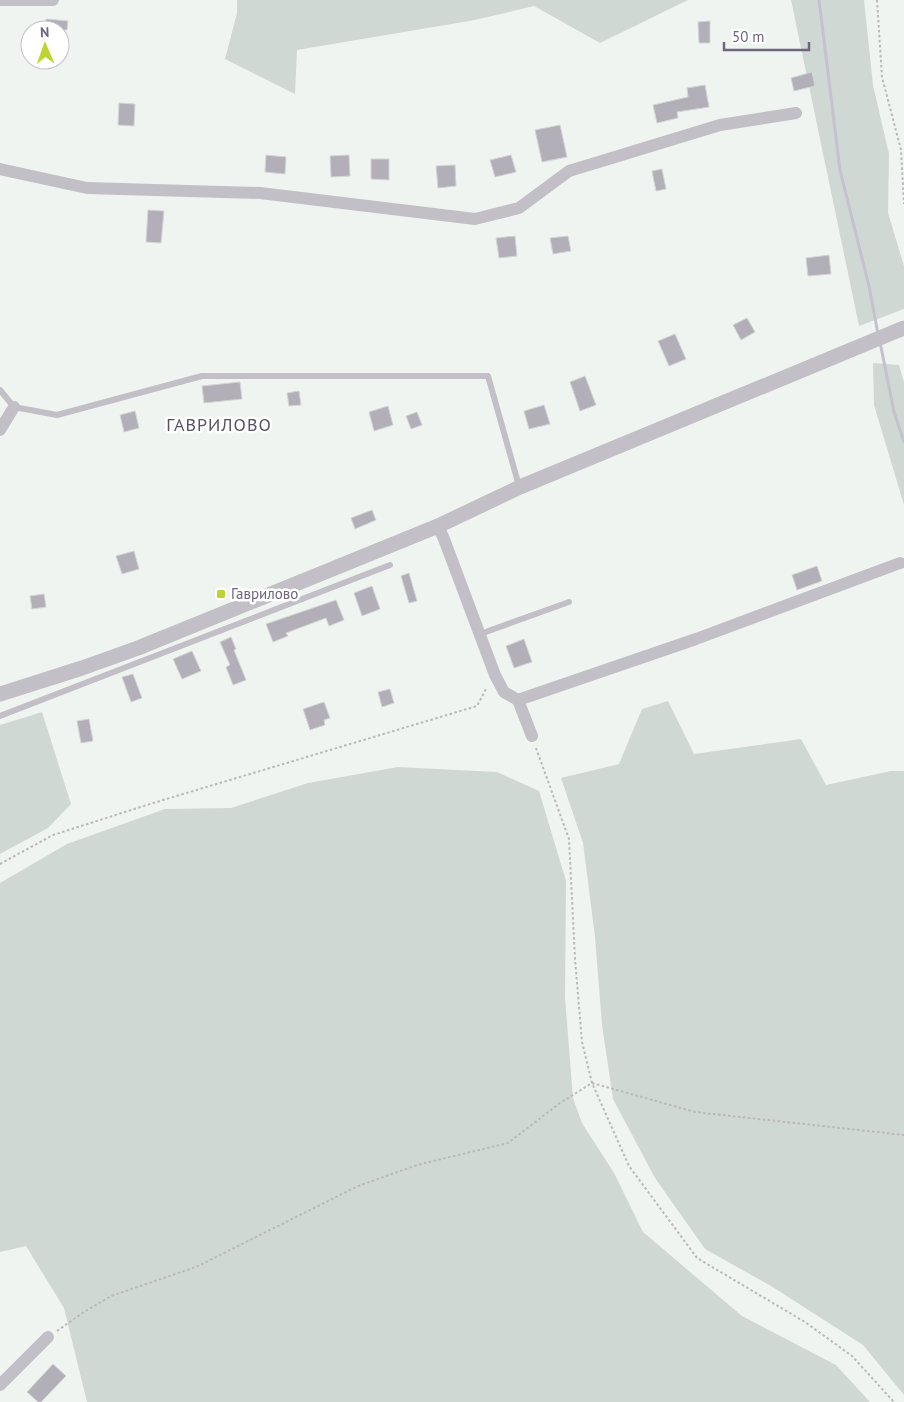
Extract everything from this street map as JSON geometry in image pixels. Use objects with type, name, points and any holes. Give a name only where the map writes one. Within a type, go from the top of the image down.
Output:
[{"type":"street","points":[[0,0],[53,0]]},
{"type":"street","points":[[0,169],[87,188],[260,193],[475,219],[519,208],[569,171],[720,125],[796,113]]},
{"type":"street","points":[[0,694],[138,648],[438,526],[520,488],[902,329]]},
{"type":"street","points":[[0,430],[14,407]]},
{"type":"street","points":[[438,526],[495,675],[504,692],[518,700],[532,736]]},
{"type":"street","points":[[518,700],[696,639],[900,562]]},
{"type":"street","points":[[0,1385],[48,1337]]},
{"type":"lane","points":[[0,390],[14,407],[57,415],[202,376],[488,376],[520,488]]},
{"type":"lane","points":[[0,716],[390,565]]},
{"type":"lane","points":[[480,634],[569,602]]},
{"type":"path","points":[[877,0],[882,77],[901,150],[904,204]]},
{"type":"path","points":[[0,864],[53,835],[476,706],[495,675]]},
{"type":"path","points":[[532,736],[569,839],[575,959],[582,1042],[592,1083],[629,1166],[697,1258],[805,1322],[852,1356],[894,1402]]},
{"type":"path","points":[[48,1337],[111,1296],[196,1267],[358,1186],[417,1165],[508,1143],[560,1103],[592,1083],[695,1112],[904,1136]]},
{"type":"shaded area","points":[[237,0],[688,0],[600,43],[534,6],[475,20],[297,50],[295,94],[225,59],[237,13]]},
{"type":"shaded area","points":[[791,0],[864,0],[873,85],[889,154],[888,213],[904,266],[904,309],[859,326]]},
{"type":"shaded area","points":[[873,363],[899,365],[904,382],[904,505],[874,405]]},
{"type":"shaded area","points":[[668,701],[694,754],[801,739],[826,785],[891,771],[904,771],[904,1395],[863,1345],[771,1286],[705,1249],[655,1178],[613,1099],[602,1025],[595,937],[583,843],[561,778],[619,764],[642,709]]},
{"type":"shaded area","points":[[42,712],[71,804],[48,828],[0,854],[0,725]]},
{"type":"shaded area","points":[[398,767],[497,772],[539,791],[566,881],[565,998],[573,1098],[582,1123],[614,1173],[643,1232],[742,1316],[836,1365],[870,1402],[87,1402],[64,1308],[26,1246],[0,1252],[0,883],[67,844],[165,809],[231,808],[308,783]]},
{"type":"building","points":[[710,21],[710,43],[699,43],[698,22]]},
{"type":"building","points":[[812,72],[815,86],[794,91],[791,78]]},
{"type":"building","points":[[705,85],[709,107],[677,112],[678,118],[657,123],[653,105],[688,97],[687,88]]},
{"type":"building","points":[[119,103],[135,104],[134,126],[118,125]]},
{"type":"building","points":[[560,125],[567,157],[542,162],[535,130]]},
{"type":"building","points":[[266,155],[286,157],[285,174],[265,172]]},
{"type":"building","points":[[349,155],[350,176],[331,177],[330,156]]},
{"type":"building","points":[[511,155],[516,172],[495,177],[490,160]]},
{"type":"building","points":[[371,159],[389,159],[389,180],[371,179]]},
{"type":"building","points":[[455,165],[456,186],[438,188],[436,166]]},
{"type":"building","points":[[662,169],[666,189],[656,191],[652,171]]},
{"type":"building","points":[[148,210],[164,211],[161,243],[146,242]]},
{"type":"building","points":[[515,236],[517,256],[499,258],[496,238]]},
{"type":"building","points":[[568,236],[571,251],[553,254],[550,238]]},
{"type":"building","points":[[829,255],[831,274],[808,276],[806,258]]},
{"type":"building","points":[[747,318],[755,332],[741,340],[733,325]]},
{"type":"building","points":[[675,334],[686,359],[669,366],[658,341]]},
{"type":"building","points":[[585,376],[596,405],[580,411],[570,382]]},
{"type":"building","points":[[240,382],[242,399],[204,403],[202,386]]},
{"type":"building","points":[[299,391],[301,405],[289,406],[287,393]]},
{"type":"building","points":[[544,405],[550,424],[529,429],[524,411]]},
{"type":"building","points":[[388,406],[393,425],[374,431],[369,412]]},
{"type":"building","points":[[135,411],[139,428],[124,432],[120,415]]},
{"type":"building","points":[[417,412],[422,425],[411,429],[406,416]]},
{"type":"building","points":[[372,510],[376,520],[355,529],[351,518]]},
{"type":"building","points":[[134,551],[139,569],[122,574],[116,556]]},
{"type":"building","points":[[817,566],[822,581],[797,590],[792,575]]},
{"type":"building","points":[[409,573],[417,601],[409,603],[401,576]]},
{"type":"building","points":[[372,586],[380,609],[362,616],[354,593]]},
{"type":"building","points":[[44,594],[46,607],[32,609],[30,596]]},
{"type":"building","points":[[336,600],[344,620],[329,626],[326,618],[286,633],[288,636],[273,642],[266,624]]},
{"type":"building","points":[[231,637],[246,680],[233,685],[226,667],[230,665],[220,642]]},
{"type":"building","points":[[524,639],[532,662],[514,668],[506,646]]},
{"type":"building","points":[[192,651],[201,671],[182,679],[173,659]]},
{"type":"building","points":[[133,674],[142,698],[131,702],[122,677]]},
{"type":"building","points":[[390,689],[394,703],[382,707],[378,692]]},
{"type":"building","points":[[324,702],[330,718],[324,720],[325,725],[310,730],[303,709]]},
{"type":"building","points":[[89,719],[93,741],[81,743],[77,721]]},
{"type":"building","points":[[53,1364],[66,1376],[41,1402],[38,1402],[27,1392]]},
{"type":"waterway","points":[[819,0],[840,170],[869,286],[878,334]]},
{"type":"waterway","points":[[880,342],[894,412],[904,442]]},
{"type":"place","name":"Гаврилово","points":[[221,594]]},
{"type":"district","name":"ГАВРИЛОВО","points":[[219,425]]}]
